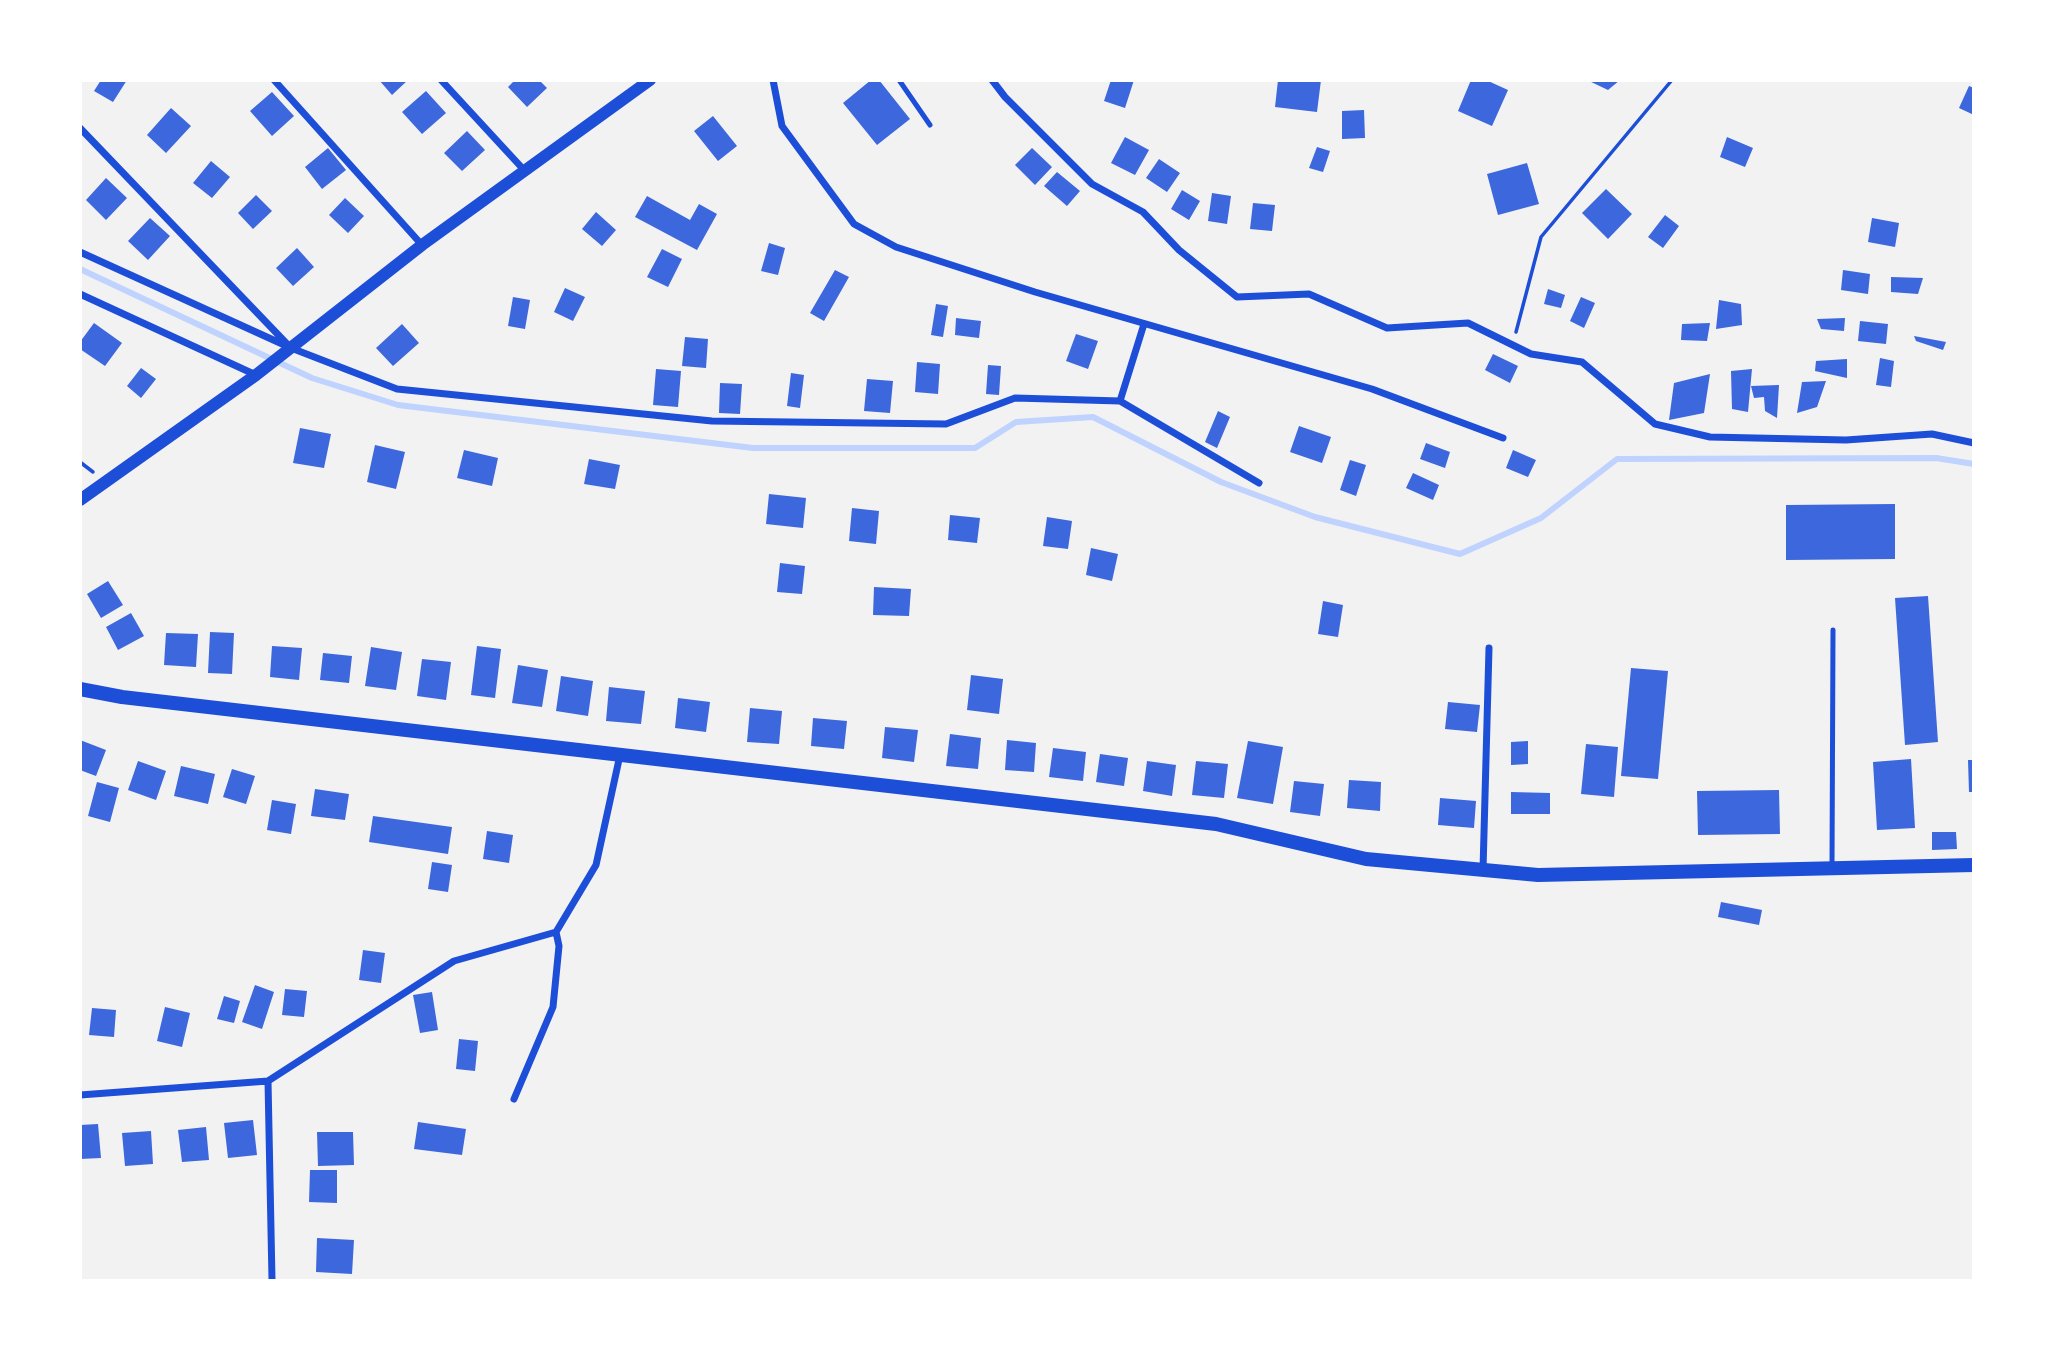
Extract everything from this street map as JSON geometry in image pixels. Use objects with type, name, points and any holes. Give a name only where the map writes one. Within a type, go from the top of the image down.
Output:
[{"type":"main road","points":[[80,689],[122,697],[1216,824],[1366,859],[1483,870],[1538,875],[1973,865]]},
{"type":"street","points":[[274,80],[422,245]]},
{"type":"street","points":[[441,80],[524,170]]},
{"type":"street","points":[[80,500],[256,375],[422,245],[650,80]]},
{"type":"street","points":[[774,80],[782,126],[854,224],[896,247],[1144,324],[1372,389],[1503,438]]},
{"type":"street","points":[[992,80],[1005,97],[1092,184],[1143,212],[1179,250],[1237,297],[1309,294],[1387,328],[1468,323],[1531,354],[1582,362],[1655,424],[1710,437],[1846,440],[1931,434],[1973,443]]},
{"type":"street","points":[[80,128],[291,348]]},
{"type":"street","points":[[80,252],[291,348],[397,389],[712,421],[946,424],[1015,398],[1120,401],[1259,483]]},
{"type":"street","points":[[80,294],[256,375]]},
{"type":"street","points":[[1120,401],[1144,324]]},
{"type":"street","points":[[1483,870],[1489,648]]},
{"type":"street","points":[[514,1099],[553,1007],[559,946],[556,932],[596,865],[620,755]]},
{"type":"street","points":[[80,1095],[268,1081],[454,961],[556,932]]},
{"type":"street","points":[[268,1081],[272,1280]]},
{"type":"lane","points":[[899,80],[930,125]]},
{"type":"lane","points":[[1832,868],[1833,630]]},
{"type":"path","points":[[1513,345],[1541,237],[1672,80]]},
{"type":"building","points":[[101,80],[127,80],[113,102],[94,91]]},
{"type":"building","points":[[379,80],[408,80],[392,95]]},
{"type":"building","points":[[515,80],[539,80],[547,88],[527,107],[508,87]]},
{"type":"building","points":[[871,80],[879,80],[910,119],[877,145],[843,103]]},
{"type":"building","points":[[1111,80],[1134,80],[1125,108],[1104,101]]},
{"type":"building","points":[[1278,80],[1321,80],[1317,112],[1275,107]]},
{"type":"building","points":[[1471,80],[1486,80],[1508,90],[1492,126],[1458,111]]},
{"type":"building","points":[[1587,80],[1620,80],[1608,90]]},
{"type":"building","points":[[1969,86],[1974,88],[1974,115],[1959,108]]},
{"type":"building","points":[[426,91],[446,113],[422,134],[402,112]]},
{"type":"building","points":[[272,92],[294,116],[272,136],[250,111]]},
{"type":"building","points":[[171,108],[191,126],[166,153],[147,135]]},
{"type":"building","points":[[1364,110],[1365,138],[1342,139],[1342,111]]},
{"type":"building","points":[[713,116],[737,146],[718,161],[694,131]]},
{"type":"building","points":[[467,131],[485,150],[462,171],[444,153]]},
{"type":"building","points":[[1125,137],[1149,150],[1135,175],[1111,163]]},
{"type":"building","points":[[1727,137],[1753,148],[1745,167],[1720,157]]},
{"type":"building","points":[[1317,147],[1330,151],[1323,172],[1309,168]]},
{"type":"building","points":[[328,148],[346,170],[322,189],[305,167]]},
{"type":"building","points":[[1032,148],[1052,167],[1035,185],[1015,165]]},
{"type":"building","points":[[1159,159],[1180,173],[1167,192],[1146,178]]},
{"type":"building","points":[[211,161],[230,177],[212,198],[193,183]]},
{"type":"building","points":[[1527,163],[1539,204],[1498,215],[1487,174]]},
{"type":"building","points":[[1057,172],[1080,191],[1067,206],[1044,186]]},
{"type":"building","points":[[106,178],[127,198],[106,220],[86,200]]},
{"type":"building","points":[[1606,189],[1632,214],[1608,239],[1582,213]]},
{"type":"building","points":[[1182,190],[1200,201],[1189,220],[1171,209]]},
{"type":"building","points":[[1212,193],[1231,196],[1227,224],[1208,221]]},
{"type":"building","points":[[256,195],[272,211],[253,229],[238,213]]},
{"type":"building","points":[[647,196],[690,220],[699,204],[717,214],[697,250],[635,217]]},
{"type":"building","points":[[345,198],[364,216],[348,233],[329,215]]},
{"type":"building","points":[[1253,203],[1275,205],[1272,231],[1250,229]]},
{"type":"building","points":[[596,212],[616,230],[602,246],[582,229]]},
{"type":"building","points":[[1665,215],[1679,226],[1663,248],[1648,237]]},
{"type":"building","points":[[150,218],[170,236],[148,260],[128,241]]},
{"type":"building","points":[[1872,218],[1899,223],[1895,247],[1868,242]]},
{"type":"building","points":[[769,243],[785,248],[778,275],[761,271]]},
{"type":"building","points":[[297,248],[314,267],[293,286],[276,268]]},
{"type":"building","points":[[662,249],[682,259],[668,287],[647,277]]},
{"type":"building","points":[[835,270],[849,277],[824,321],[810,313]]},
{"type":"building","points":[[1843,270],[1870,274],[1868,294],[1841,290]]},
{"type":"building","points":[[1891,277],[1923,278],[1918,294],[1891,292]]},
{"type":"building","points":[[565,288],[585,297],[573,321],[554,312]]},
{"type":"building","points":[[1548,289],[1565,295],[1561,308],[1544,304]]},
{"type":"building","points":[[513,297],[530,300],[525,329],[508,326]]},
{"type":"building","points":[[1581,297],[1595,303],[1584,328],[1570,321]]},
{"type":"building","points":[[1719,300],[1741,304],[1742,325],[1716,329]]},
{"type":"building","points":[[936,304],[948,306],[943,337],[931,335]]},
{"type":"building","points":[[956,318],[981,321],[979,338],[955,335]]},
{"type":"building","points":[[1845,318],[1844,331],[1821,329],[1817,319]]},
{"type":"building","points":[[1860,321],[1888,324],[1886,344],[1858,341]]},
{"type":"building","points":[[94,323],[122,343],[105,366],[80,349],[80,342]]},
{"type":"building","points":[[1710,323],[1707,341],[1681,340],[1682,324]]},
{"type":"building","points":[[402,324],[419,343],[393,366],[376,348]]},
{"type":"building","points":[[1076,334],[1098,341],[1088,369],[1066,361]]},
{"type":"building","points":[[1914,336],[1946,342],[1943,350],[1916,341]]},
{"type":"building","points":[[685,337],[708,339],[706,368],[682,366]]},
{"type":"building","points":[[1493,354],[1518,366],[1510,383],[1485,370]]},
{"type":"building","points":[[1880,358],[1894,361],[1891,387],[1876,385]]},
{"type":"building","points":[[1847,359],[1847,378],[1815,371],[1816,361]]},
{"type":"building","points":[[917,362],[940,364],[938,394],[915,392]]},
{"type":"building","points":[[988,365],[1001,366],[999,395],[986,394]]},
{"type":"building","points":[[141,368],[156,379],[141,398],[127,386]]},
{"type":"building","points":[[656,369],[681,371],[678,407],[653,405]]},
{"type":"building","points":[[1752,369],[1748,412],[1732,409],[1731,371]]},
{"type":"building","points":[[791,373],[804,375],[800,408],[787,406]]},
{"type":"building","points":[[1710,374],[1704,413],[1669,420],[1674,383]]},
{"type":"building","points":[[867,379],[893,381],[890,413],[864,411]]},
{"type":"building","points":[[1826,381],[1817,407],[1797,413],[1802,382]]},
{"type":"building","points":[[720,383],[742,384],[740,414],[719,413]]},
{"type":"building","points":[[1779,385],[1777,418],[1765,411],[1764,397],[1754,398],[1751,386]]},
{"type":"building","points":[[1218,411],[1230,417],[1217,448],[1205,442]]},
{"type":"building","points":[[1299,426],[1331,437],[1322,463],[1290,452]]},
{"type":"building","points":[[300,428],[331,434],[324,468],[293,463]]},
{"type":"building","points":[[1426,443],[1450,452],[1445,468],[1420,459]]},
{"type":"building","points":[[375,445],[405,452],[396,489],[367,482]]},
{"type":"building","points":[[464,450],[498,458],[492,486],[457,478]]},
{"type":"building","points":[[1513,450],[1536,460],[1528,477],[1506,468]]},
{"type":"building","points":[[589,459],[620,465],[615,489],[584,484]]},
{"type":"building","points":[[1350,460],[1366,465],[1356,496],[1340,490]]},
{"type":"building","points":[[1413,473],[1439,485],[1433,500],[1406,488]]},
{"type":"building","points":[[769,494],[806,498],[803,528],[766,524]]},
{"type":"building","points":[[1895,504],[1895,559],[1786,560],[1786,505]]},
{"type":"building","points":[[852,508],[879,511],[876,544],[849,541]]},
{"type":"building","points":[[950,515],[980,518],[977,543],[948,540]]},
{"type":"building","points":[[1047,517],[1072,521],[1068,549],[1043,546]]},
{"type":"building","points":[[1091,548],[1118,554],[1112,581],[1086,575]]},
{"type":"building","points":[[780,563],[805,566],[802,594],[777,592]]},
{"type":"building","points":[[108,581],[123,605],[101,618],[87,594]]},
{"type":"building","points":[[874,587],[911,589],[909,616],[873,615]]},
{"type":"building","points":[[1928,596],[1938,742],[1905,745],[1895,598]]},
{"type":"building","points":[[1323,601],[1343,605],[1338,637],[1318,634]]},
{"type":"building","points":[[131,613],[144,636],[118,650],[106,627]]},
{"type":"building","points":[[210,632],[234,633],[232,674],[208,673]]},
{"type":"building","points":[[166,633],[198,634],[196,667],[164,665]]},
{"type":"building","points":[[272,646],[302,648],[299,680],[270,677]]},
{"type":"building","points":[[477,646],[501,649],[495,698],[471,695]]},
{"type":"building","points":[[371,647],[402,652],[396,690],[365,686]]},
{"type":"building","points":[[323,653],[352,656],[349,683],[320,680]]},
{"type":"building","points":[[422,659],[451,662],[446,700],[417,696]]},
{"type":"building","points":[[518,665],[548,670],[542,707],[512,703]]},
{"type":"building","points":[[1631,668],[1668,671],[1658,779],[1621,776]]},
{"type":"building","points":[[971,675],[1003,679],[999,714],[967,710]]},
{"type":"building","points":[[561,676],[593,681],[588,716],[556,711]]},
{"type":"building","points":[[609,687],[645,691],[641,724],[606,721]]},
{"type":"building","points":[[678,698],[710,702],[706,732],[675,728]]},
{"type":"building","points":[[1448,702],[1480,705],[1477,732],[1445,729]]},
{"type":"building","points":[[750,708],[782,711],[779,744],[747,742]]},
{"type":"building","points":[[813,718],[847,721],[844,749],[811,746]]},
{"type":"building","points":[[885,727],[918,730],[914,762],[882,758]]},
{"type":"building","points":[[950,734],[981,738],[978,769],[946,766]]},
{"type":"building","points":[[80,740],[106,750],[96,776],[80,770]]},
{"type":"building","points":[[1007,740],[1036,743],[1034,772],[1005,770]]},
{"type":"building","points":[[1248,741],[1283,747],[1273,804],[1237,798]]},
{"type":"building","points":[[1528,741],[1528,764],[1511,765],[1511,742]]},
{"type":"building","points":[[1586,744],[1618,747],[1614,797],[1581,794]]},
{"type":"building","points":[[1053,748],[1086,752],[1083,781],[1049,777]]},
{"type":"building","points":[[1100,754],[1128,758],[1124,786],[1096,782]]},
{"type":"building","points":[[1911,759],[1915,828],[1877,830],[1873,762]]},
{"type":"building","points":[[1968,760],[1974,760],[1974,792],[1969,792]]},
{"type":"building","points":[[138,761],[166,771],[156,800],[128,790]]},
{"type":"building","points":[[1147,761],[1176,765],[1172,796],[1143,791]]},
{"type":"building","points":[[1196,761],[1228,764],[1224,798],[1192,795]]},
{"type":"building","points":[[181,766],[215,774],[208,804],[174,796]]},
{"type":"building","points":[[232,769],[255,776],[246,804],[223,797]]},
{"type":"building","points":[[1349,780],[1381,782],[1380,811],[1347,808]]},
{"type":"building","points":[[1294,781],[1324,784],[1320,816],[1290,812]]},
{"type":"building","points":[[97,782],[119,788],[110,822],[88,816]]},
{"type":"building","points":[[315,789],[349,794],[345,820],[311,816]]},
{"type":"building","points":[[1779,790],[1780,834],[1698,835],[1697,791]]},
{"type":"building","points":[[1511,792],[1550,793],[1550,814],[1511,814]]},
{"type":"building","points":[[1440,798],[1476,801],[1474,828],[1438,825]]},
{"type":"building","points":[[272,800],[296,804],[291,834],[267,830]]},
{"type":"building","points":[[373,816],[452,827],[448,854],[369,842]]},
{"type":"building","points":[[487,831],[513,835],[509,863],[483,859]]},
{"type":"building","points":[[1932,832],[1956,832],[1957,849],[1932,850]]},
{"type":"building","points":[[432,862],[452,865],[448,892],[428,889]]},
{"type":"building","points":[[1721,902],[1762,910],[1759,925],[1718,917]]},
{"type":"building","points":[[363,950],[385,953],[381,983],[359,980]]},
{"type":"building","points":[[255,985],[274,992],[262,1029],[242,1022]]},
{"type":"building","points":[[285,989],[307,991],[304,1017],[282,1015]]},
{"type":"building","points":[[432,992],[438,1030],[420,1033],[413,995]]},
{"type":"building","points":[[224,996],[240,1001],[234,1023],[217,1019]]},
{"type":"building","points":[[165,1007],[190,1013],[182,1047],[157,1041]]},
{"type":"building","points":[[92,1008],[116,1010],[114,1037],[89,1035]]},
{"type":"building","points":[[459,1039],[478,1041],[475,1071],[456,1069]]},
{"type":"building","points":[[253,1120],[257,1155],[228,1158],[224,1123]]},
{"type":"building","points":[[418,1122],[466,1129],[462,1155],[414,1149]]},
{"type":"building","points":[[98,1124],[101,1158],[80,1159],[80,1125]]},
{"type":"building","points":[[206,1127],[209,1160],[182,1162],[178,1130]]},
{"type":"building","points":[[151,1131],[153,1164],[125,1166],[122,1133]]},
{"type":"building","points":[[317,1132],[353,1132],[354,1165],[318,1166]]},
{"type":"building","points":[[310,1170],[337,1170],[337,1203],[309,1202]]},
{"type":"building","points":[[317,1238],[354,1240],[352,1274],[316,1272]]},
{"type":"waterway","points":[[80,269],[312,378],[398,405],[753,448],[975,448],[1016,422],[1093,417],[1221,482],[1315,517],[1460,554],[1541,518],[1617,459],[1936,458],[1974,464]]}]
